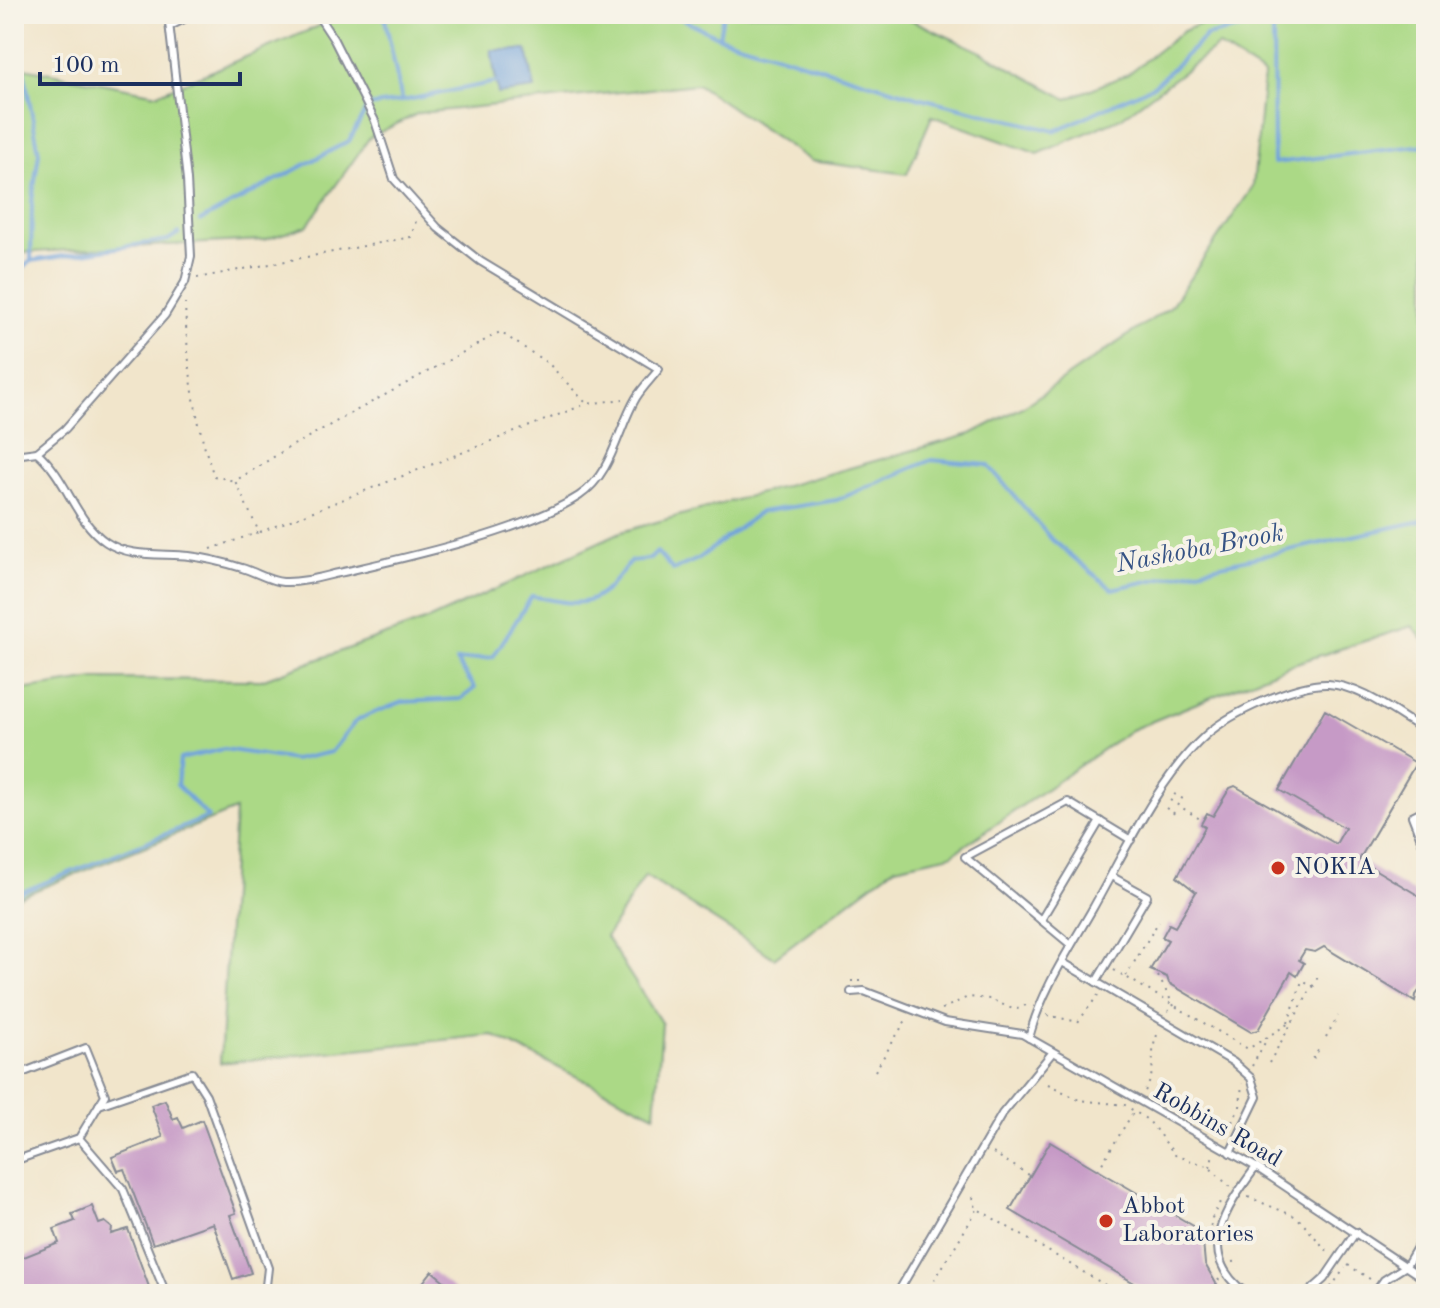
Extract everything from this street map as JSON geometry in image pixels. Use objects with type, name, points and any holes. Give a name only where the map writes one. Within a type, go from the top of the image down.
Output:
[{"type":"lane","points":[[14,455],[37,452],[65,429],[165,315],[185,282],[191,256],[187,180],[168,14]]},
{"type":"lane","points":[[170,26],[194,14]]},
{"type":"lane","points":[[37,452],[55,468],[87,526],[109,544],[148,554],[190,556],[279,582],[299,582],[408,557],[545,513],[581,495],[601,473],[616,447],[636,398],[659,369],[480,261],[421,209],[394,179],[375,121],[334,40],[317,14]]},
{"type":"lane","points":[[1029,1038],[1038,1006],[1131,840],[1174,773],[1205,736],[1235,715],[1297,690],[1324,684],[1339,685],[1426,731]]},
{"type":"lane","points":[[1071,945],[965,857],[1068,802],[1131,840]]},
{"type":"lane","points":[[1426,809],[1412,816],[1426,852]]},
{"type":"lane","points":[[1041,920],[1100,821]]},
{"type":"lane","points":[[1096,982],[1147,896],[1111,876]]},
{"type":"lane","points":[[1062,962],[1233,1062],[1251,1078],[1257,1097],[1230,1153]]},
{"type":"lane","name":"Robbins Road","points":[[851,992],[864,991],[945,1022],[979,1025],[1029,1038],[1256,1167],[1426,1280]]},
{"type":"lane","points":[[14,1076],[86,1048],[105,1095],[79,1138],[14,1161]]},
{"type":"lane","points":[[897,1294],[1002,1114],[1052,1053]]},
{"type":"lane","points":[[99,1105],[192,1073],[206,1095],[268,1268],[265,1294]]},
{"type":"lane","points":[[79,1138],[123,1189],[166,1294]]},
{"type":"lane","points":[[1247,1294],[1226,1272],[1218,1240],[1225,1214],[1256,1167]]},
{"type":"lane","points":[[1307,1294],[1324,1279],[1356,1232]]},
{"type":"lane","points":[[1374,1294],[1384,1280],[1406,1266],[1426,1232]]},
{"type":"path","points":[[421,209],[411,237],[185,282],[187,356],[206,454],[214,476],[235,481],[288,448],[500,332],[549,364],[587,404]]},
{"type":"path","points":[[190,556],[587,404],[636,398]]},
{"type":"path","points":[[235,481],[259,532]]},
{"type":"path","points":[[1174,794],[1183,799]]},
{"type":"path","points":[[1170,800],[1203,821]]},
{"type":"path","points":[[1166,808],[1175,814]]},
{"type":"path","points":[[1125,977],[1159,921]]},
{"type":"path","points":[[1113,969],[1248,1049],[1294,1020]]},
{"type":"path","points":[[1269,1063],[1319,975]]},
{"type":"path","points":[[1158,976],[1174,1006]]},
{"type":"path","points":[[850,981],[862,980],[876,985]]},
{"type":"path","points":[[1288,1023],[1302,981],[1318,989]]},
{"type":"path","points":[[1125,991],[1135,983]]},
{"type":"path","points":[[1045,1014],[1078,1022],[1098,994]]},
{"type":"path","points":[[942,1009],[968,997],[990,999],[1015,1010],[1028,1004]]},
{"type":"path","points":[[1151,1006],[1162,998]]},
{"type":"path","points":[[1164,1014],[1174,1006]]},
{"type":"path","points":[[875,1071],[908,1015]]},
{"type":"path","points":[[1326,1037],[1338,1016]]},
{"type":"path","points":[[1145,1091],[1155,1075],[1151,1045],[1159,1030]]},
{"type":"path","points":[[1252,1066],[1269,1036]]},
{"type":"path","points":[[1313,1059],[1319,1049]]},
{"type":"path","points":[[1224,1136],[1240,1109],[1242,1082]]},
{"type":"path","points":[[1048,1084],[1079,1100],[1118,1104],[1134,1110],[1149,1121],[1176,1156],[1210,1169],[1232,1188]]},
{"type":"path","points":[[1098,1170],[1134,1110]]},
{"type":"path","points":[[993,1153],[1029,1175]]},
{"type":"path","points":[[1210,1169],[1213,1153]]},
{"type":"path","points":[[1243,1196],[1297,1217],[1318,1244],[1334,1256]]},
{"type":"path","points":[[973,1197],[978,1209],[1120,1294]]},
{"type":"path","points":[[926,1294],[978,1209]]},
{"type":"path","points":[[1228,1263],[1240,1261]]},
{"type":"path","points":[[1326,1294],[1345,1263],[1374,1282]]},
{"type":"green space","points":[[335,14],[899,14],[983,53],[1067,99],[1128,74],[1183,31],[1224,14],[1420,14],[1426,21],[1426,643],[1412,626],[1293,664],[1131,730],[951,855],[895,867],[774,958],[645,876],[606,937],[662,1024],[655,1115],[492,1035],[220,1063],[235,810],[14,899],[14,691],[95,679],[261,680],[430,619],[621,532],[971,434],[1021,408],[1170,307],[1253,187],[1264,75],[1218,46],[1121,118],[1038,154],[932,116],[907,174],[811,161],[697,84],[419,113],[370,137],[307,226],[264,240],[14,253],[14,66],[157,94],[336,19]]},
{"type":"water","points":[[491,50],[527,50],[535,89],[498,94]]},
{"type":"building","name":"NOKIA","points":[[1325,710],[1416,763],[1359,860],[1426,900],[1426,982],[1416,995],[1415,1002],[1324,947],[1315,952],[1305,950],[1299,960],[1304,963],[1297,976],[1291,972],[1258,1030],[1251,1032],[1169,983],[1167,977],[1150,970],[1168,940],[1162,937],[1169,924],[1175,927],[1196,892],[1177,877],[1205,827],[1201,824],[1207,813],[1213,816],[1230,788],[1235,786],[1336,844],[1345,828],[1279,790]]},
{"type":"building","points":[[165,1100],[173,1119],[178,1117],[183,1128],[202,1120],[236,1213],[230,1215],[251,1273],[233,1279],[213,1223],[153,1244],[124,1169],[118,1171],[112,1157],[163,1137],[151,1105]]},
{"type":"building","name":"Abbot Laboratories","points":[[1050,1142],[1202,1231],[1205,1264],[1222,1294],[1179,1294],[1168,1288],[1164,1294],[1153,1294],[1010,1210]]},
{"type":"building","points":[[92,1206],[99,1224],[105,1222],[112,1228],[111,1234],[128,1229],[149,1287],[130,1294],[14,1294],[14,1248],[19,1259],[59,1243],[54,1229],[75,1221],[72,1214]]},
{"type":"building","points":[[432,1271],[460,1294],[414,1294]]},
{"type":"waterway","points":[[200,221],[349,141],[368,106],[402,101],[384,14]]},
{"type":"waterway","points":[[672,14],[719,37],[917,97],[1055,131],[1155,85],[1206,36],[1273,21],[1274,163],[1426,145]]},
{"type":"waterway","points":[[719,37],[723,14]]},
{"type":"waterway","points":[[14,47],[20,49],[39,153],[32,201],[31,261]]},
{"type":"waterway","points":[[402,101],[496,82]]},
{"type":"waterway","points":[[14,275],[31,261],[168,240],[179,233]]},
{"type":"waterway","name":"Nashoba Brook","points":[[14,895],[208,817],[177,785],[180,759],[224,749],[294,760],[331,752],[355,722],[368,715],[402,702],[461,699],[475,688],[456,661],[493,657],[532,596],[566,602],[589,601],[608,588],[631,561],[650,559],[657,552],[673,570],[698,559],[760,512],[837,500],[931,460],[988,465],[1052,540],[1112,589],[1426,520]]},
{"type":"place","name":"NOKIA","points":[[1278,868]]},
{"type":"place","name":"Abbot Laboratories","points":[[1106,1221]]}]
